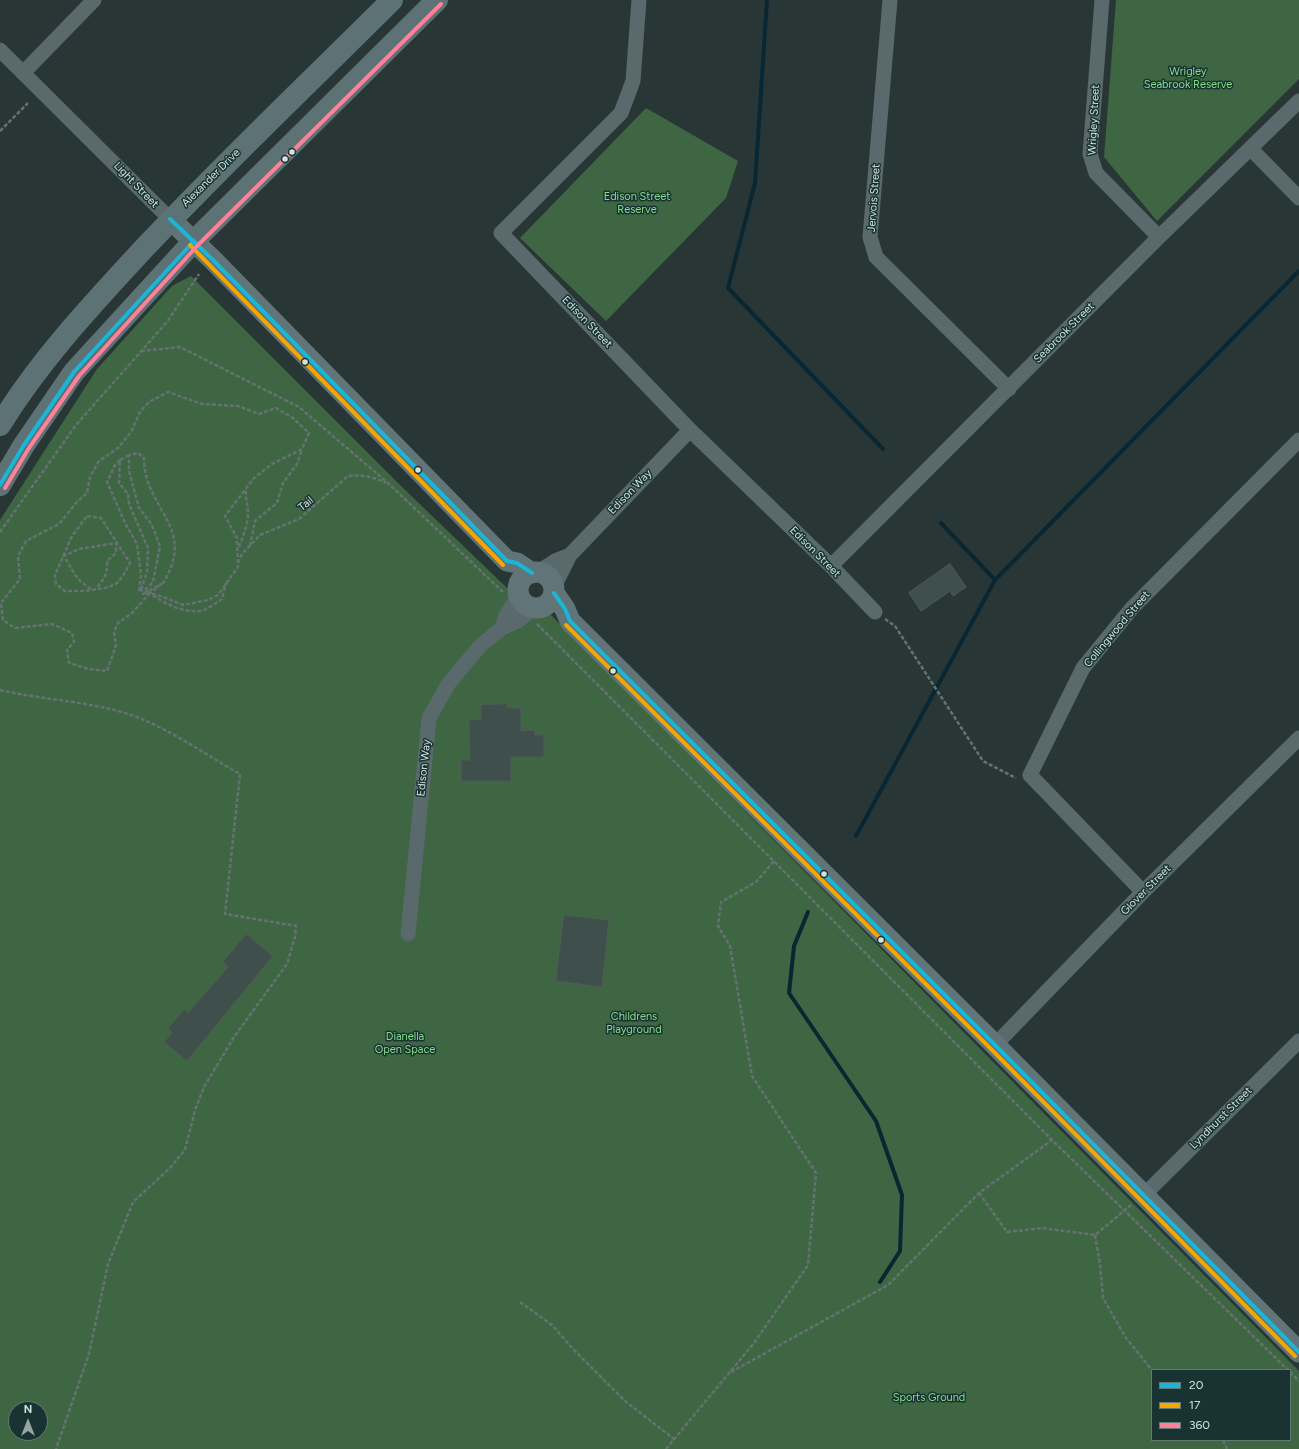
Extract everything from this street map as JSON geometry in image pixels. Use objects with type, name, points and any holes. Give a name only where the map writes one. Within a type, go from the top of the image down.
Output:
[{"type":"main road","name":"Alexander Drive","points":[[0,425],[36,372],[79,318],[170,219],[392,0]]},
{"type":"main road","points":[[0,485],[24,445],[74,372],[194,241],[437,0]]},
{"type":"street","points":[[23,73],[94,0]]},
{"type":"street","name":"Edison Street","points":[[639,0],[633,81],[620,113],[501,233],[690,430],[831,566],[875,612]]},
{"type":"street","name":"Jervois Street","points":[[890,0],[870,237],[876,257],[1009,389]]},
{"type":"street","name":"Wrigley Street","points":[[1102,0],[1090,154],[1096,173],[1159,237]]},
{"type":"street","name":"Light Street","points":[[0,50],[194,241],[507,561],[517,563],[535,572]]},
{"type":"street","name":"Seabrook Street","points":[[831,566],[1159,237],[1299,101]]},
{"type":"street","points":[[1251,148],[1299,198]]},
{"type":"street","name":"Edison Way","points":[[408,934],[429,718],[449,682],[481,645],[502,628],[518,621],[533,599],[570,555],[690,430]]},
{"type":"street","name":"Collingwood Street","points":[[1030,775],[1083,668],[1132,608],[1299,440]]},
{"type":"street","name":"Edison Way","points":[[535,572],[570,555]]},
{"type":"street","name":"Light Street","points":[[507,561],[507,571],[533,599],[565,609],[570,621],[1144,1194],[1299,1352]]},
{"type":"street","points":[[533,599],[522,579],[535,572]]},
{"type":"street","name":"Glover Street","points":[[995,1045],[1143,892],[1299,738]]},
{"type":"street","points":[[1030,775],[1143,892]]},
{"type":"street","name":"Lyndhurst Street","points":[[1144,1194],[1297,1046]]},
{"type":"path","points":[[0,131],[28,103]]},
{"type":"path","points":[[0,532],[76,425],[168,322],[199,274]]},
{"type":"path","points":[[141,352],[180,347],[299,406],[389,484],[533,599],[774,861],[1052,1140],[1287,1369]]},
{"type":"path","points":[[140,591],[140,575],[136,544],[107,482],[111,472],[120,460],[129,455],[138,453],[144,458],[145,475],[150,491],[167,518],[173,533],[175,544],[168,574],[163,583],[150,593],[132,613],[118,623],[114,632],[116,645],[107,671],[89,669],[69,663],[67,650],[74,642],[72,633],[52,624],[15,628],[3,620],[1,603],[20,579],[18,556],[26,541],[59,524],[87,492],[90,477],[99,461],[118,448],[131,432],[140,412],[149,402],[168,392],[202,404],[238,406],[259,414],[276,408],[293,418],[309,434],[297,464],[284,483],[277,503],[255,521],[250,547]]},
{"type":"path","points":[[238,563],[238,538],[225,516],[254,478],[272,464],[302,449]]},
{"type":"path","points":[[129,455],[129,471],[139,508],[152,525],[160,546],[153,582],[145,590],[140,591]]},
{"type":"path","points":[[120,460],[119,483],[128,494],[128,504],[148,548],[146,572],[140,591]]},
{"type":"path","name":"Tail","points":[[226,583],[238,567],[242,554],[260,535],[299,520],[348,476],[358,474],[372,477],[389,484]]},
{"type":"path","points":[[238,549],[247,523],[248,513],[245,499],[246,487]]},
{"type":"path","points":[[86,516],[101,518],[130,563],[123,576],[116,584],[93,590],[65,591],[56,584],[55,575],[64,556],[72,536],[86,516]]},
{"type":"path","points":[[64,556],[78,549],[116,543]]},
{"type":"path","points":[[93,590],[105,578],[108,572],[107,561],[116,553],[116,543]]},
{"type":"path","points":[[64,556],[80,582],[93,590]]},
{"type":"path","points":[[150,593],[162,602],[185,611],[201,611],[222,599],[226,583]]},
{"type":"path","points":[[145,590],[148,592],[143,594],[150,593],[184,605],[208,600],[218,595],[226,583]]},
{"type":"path","points":[[875,612],[895,626],[983,761],[1015,778],[1030,775]]},
{"type":"path","points":[[0,690],[30,697],[101,707],[143,720],[240,774],[226,914],[296,926],[296,936],[287,964],[234,1037],[204,1087],[195,1110],[185,1150],[170,1168],[133,1202],[108,1264],[89,1354],[56,1449]]},
{"type":"path","points":[[666,1449],[754,1343],[808,1265],[816,1173],[752,1076],[730,946],[718,926],[721,902],[756,882],[774,861]]},
{"type":"path","points":[[729,1374],[888,1285],[979,1193],[1052,1140]]},
{"type":"path","points":[[979,1193],[1007,1232],[1042,1228],[1094,1235],[1144,1194]]},
{"type":"path","points":[[1094,1235],[1100,1264],[1103,1298],[1126,1338],[1151,1369]]},
{"type":"path","points":[[520,1302],[552,1325],[572,1349],[625,1401],[674,1439]]},
{"type":"path","points":[[1291,1373],[1299,1381]]},
{"type":"green space","name":"Wrigley Seabrook Reserve","points":[[1116,0],[1299,0],[1299,79],[1157,221],[1104,157]]},
{"type":"green space","name":"Edison Street Reserve","points":[[646,108],[738,161],[726,198],[606,321],[520,238]]},
{"type":"green space","name":"Dianella Open Space","points":[[191,276],[401,486],[506,587],[543,607],[1299,1371],[1299,1449],[0,1449],[0,520],[97,369],[172,286]]},
{"type":"building","points":[[950,564],[966,587],[953,596],[950,591],[921,611],[909,593]]},
{"type":"building","points":[[507,704],[507,708],[521,708],[521,731],[535,730],[535,735],[544,735],[544,757],[511,757],[511,781],[461,781],[461,760],[470,760],[469,720],[481,719],[481,705]]},
{"type":"building","points":[[564,915],[609,920],[602,987],[556,981]]},
{"type":"building","points":[[246,934],[273,956],[187,1061],[164,1042],[172,1032],[168,1028],[184,1009],[188,1013],[228,967],[223,962]]},
{"type":"waterway","points":[[767,0],[755,183],[728,288],[883,449]]},
{"type":"waterway","points":[[856,836],[995,580],[1299,271]]},
{"type":"waterway","points":[[941,523],[995,580]]},
{"type":"waterway","points":[[808,912],[794,946],[789,993],[876,1121],[902,1195],[900,1251],[880,1282]]},
{"type":"transit line","name":"360","points":[[5,488],[29,448],[79,376],[198,245],[441,4]]},
{"type":"transit line","name":"20","points":[[170,219],[213,260],[507,561],[517,563],[532,573]]},
{"type":"transit line","name":"20","points":[[0,485],[24,445],[74,372],[194,241]]},
{"type":"transit line","name":"17","points":[[190,245],[503,565]]},
{"type":"transit line","name":"20","points":[[554,593],[565,609],[570,621],[995,1045],[1299,1352]]},
{"type":"transit line","name":"17","points":[[566,625],[991,1049],[1295,1356]]},
{"type":"park label","name":"Childrens Playground","points":[[634,1023]]},
{"type":"park label","name":"Sports Ground","points":[[929,1398]]}]
